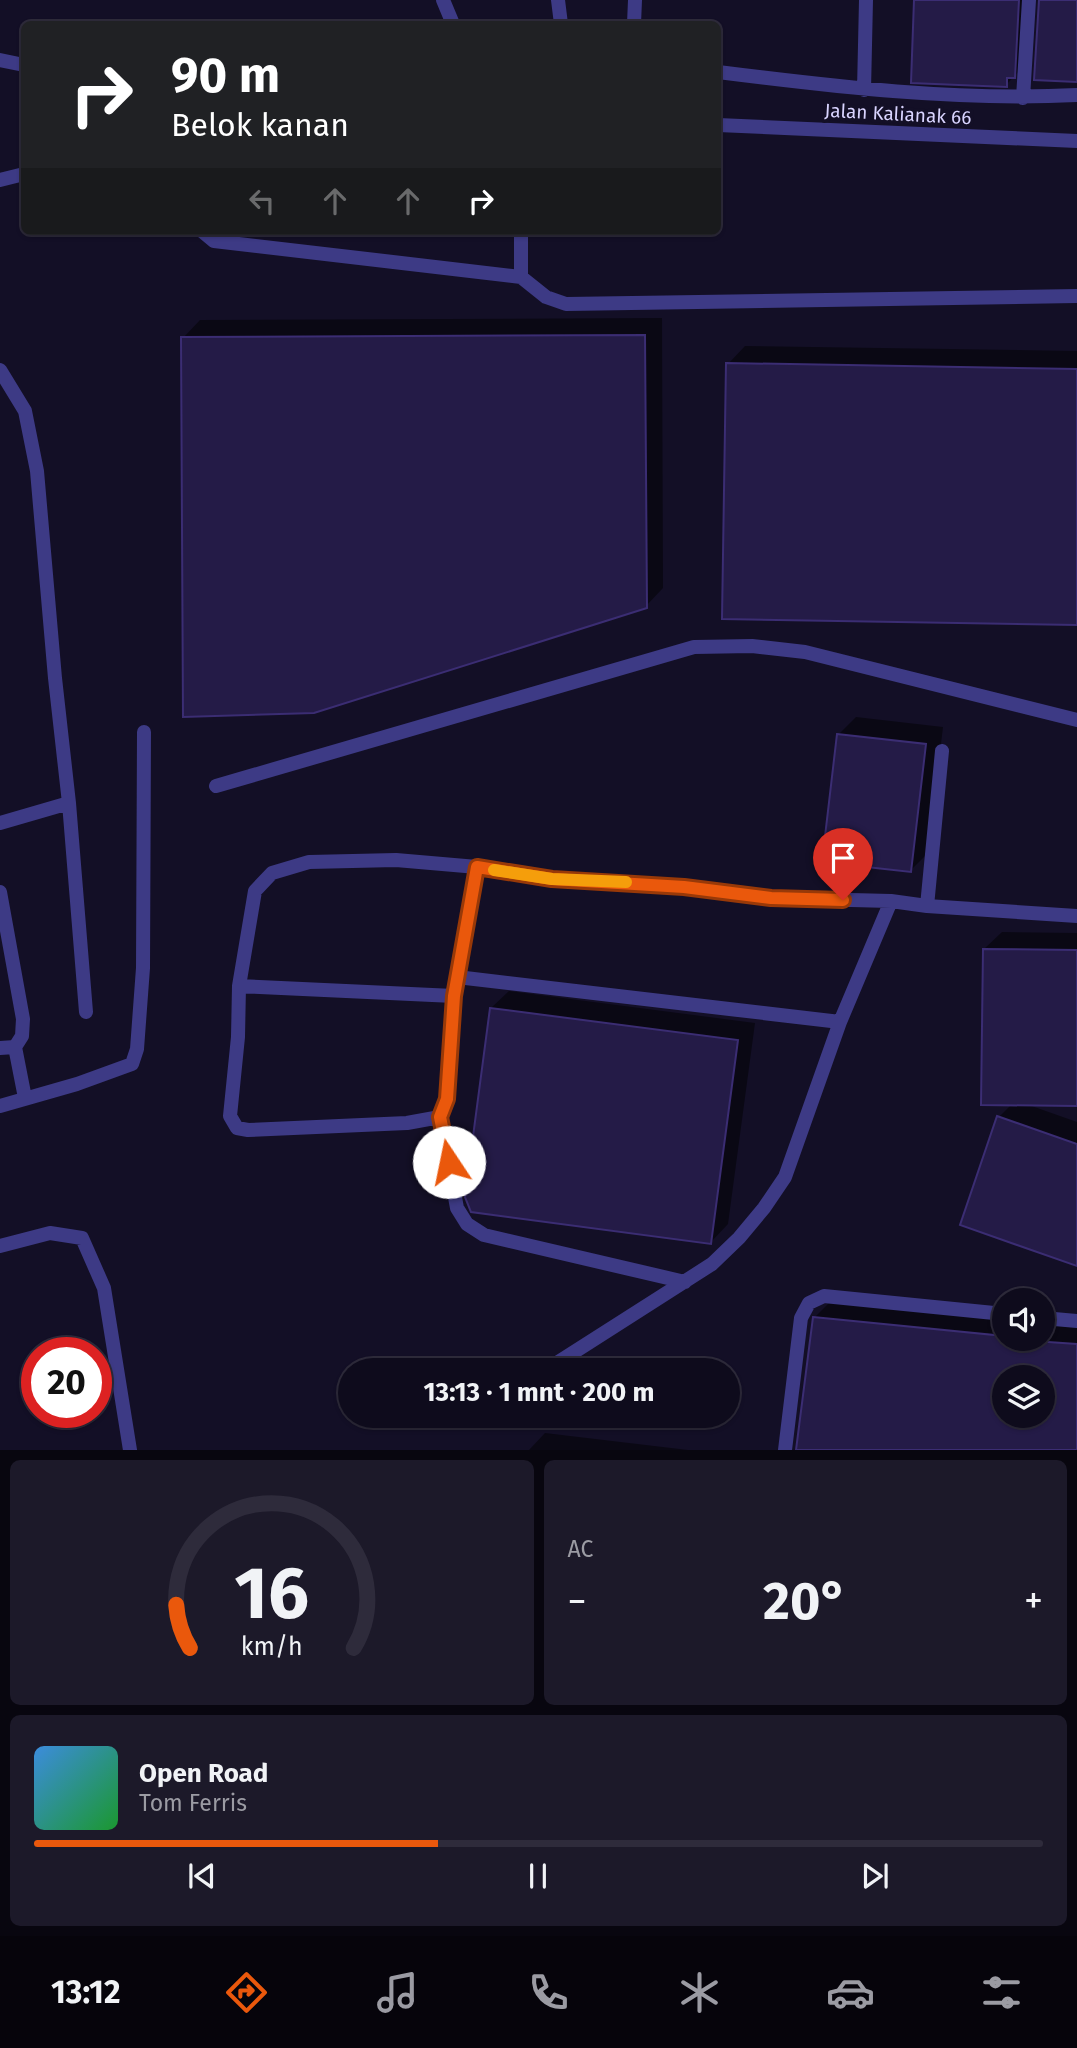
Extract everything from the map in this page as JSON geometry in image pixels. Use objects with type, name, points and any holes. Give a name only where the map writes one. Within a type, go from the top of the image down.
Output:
[{"type":"lane","points":[[443,0],[452,21]]},
{"type":"lane","points":[[558,0],[561,21]]},
{"type":"lane","points":[[634,21],[635,0]]},
{"type":"lane","points":[[864,90],[866,0]]},
{"type":"lane","points":[[1023,98],[1029,0]]},
{"type":"lane","points":[[0,60],[21,64]]},
{"type":"lane","points":[[721,72],[864,90],[1023,98],[1077,95]]},
{"type":"lane","name":"Jalan Kalianak 66","points":[[721,125],[1077,141]]},
{"type":"lane","points":[[0,180],[21,175]]},
{"type":"lane","points":[[207,235],[215,241],[521,277],[547,297],[566,304],[1077,296]]},
{"type":"lane","points":[[521,235],[521,277]]},
{"type":"lane","points":[[0,370],[25,411],[37,471],[86,1012]]},
{"type":"lane","points":[[216,786],[694,647],[752,646],[805,652],[1077,720]]},
{"type":"lane","points":[[0,1105],[77,1084],[132,1064],[137,1049],[143,968],[144,732]]},
{"type":"lane","points":[[927,906],[942,751]]},
{"type":"lane","points":[[0,823],[69,803]]},
{"type":"lane","points":[[440,1117],[407,1123],[248,1130],[237,1128],[230,1116],[238,1037],[239,986],[255,891],[272,873],[309,862],[396,860],[477,867],[552,879],[684,887],[771,898],[891,901],[1077,916]]},
{"type":"lane","points":[[477,867],[454,996],[447,1099],[440,1117],[457,1208],[467,1224],[484,1235],[685,1282]]},
{"type":"lane","points":[[0,892],[23,1019],[22,1037],[7,1047],[25,1098]]},
{"type":"lane","points":[[565,1358],[712,1264],[764,1208],[785,1177],[840,1022],[891,901]]},
{"type":"lane","points":[[457,977],[840,1022]]},
{"type":"lane","points":[[239,986],[454,996]]},
{"type":"lane","points":[[0,1246],[50,1233],[82,1238],[104,1288],[130,1450]]},
{"type":"lane","points":[[785,1450],[801,1318],[809,1303],[824,1296],[992,1313]]},
{"type":"lane","points":[[1055,1319],[1077,1321]]},
{"type":"building","points":[[914,0],[1019,0],[1015,78],[1007,78],[1007,87],[911,83]]},
{"type":"building","points":[[1039,0],[1077,0],[1077,82],[1034,80]]},
{"type":"building","points":[[645,335],[647,608],[314,713],[183,717],[181,337]]},
{"type":"building","points":[[726,363],[1077,369],[1077,625],[722,619]]},
{"type":"building","points":[[837,734],[926,744],[911,872],[822,862]]},
{"type":"building","points":[[983,949],[1077,950],[1077,1106],[981,1105]]},
{"type":"building","points":[[490,1008],[738,1040],[711,1244],[471,1212],[465,1197]]},
{"type":"building","points":[[997,1116],[1077,1144],[1077,1266],[960,1225]]},
{"type":"building","points":[[813,1317],[992,1335],[992,1351],[1055,1351],[1055,1342],[1077,1344],[1077,1450],[796,1450]]},
{"type":"slow traffic","points":[[494,870],[552,879],[626,882]]},
{"type":"route","points":[[449,1162],[440,1117],[447,1099],[454,996],[477,867],[552,879],[684,887],[771,898],[843,900]]}]
